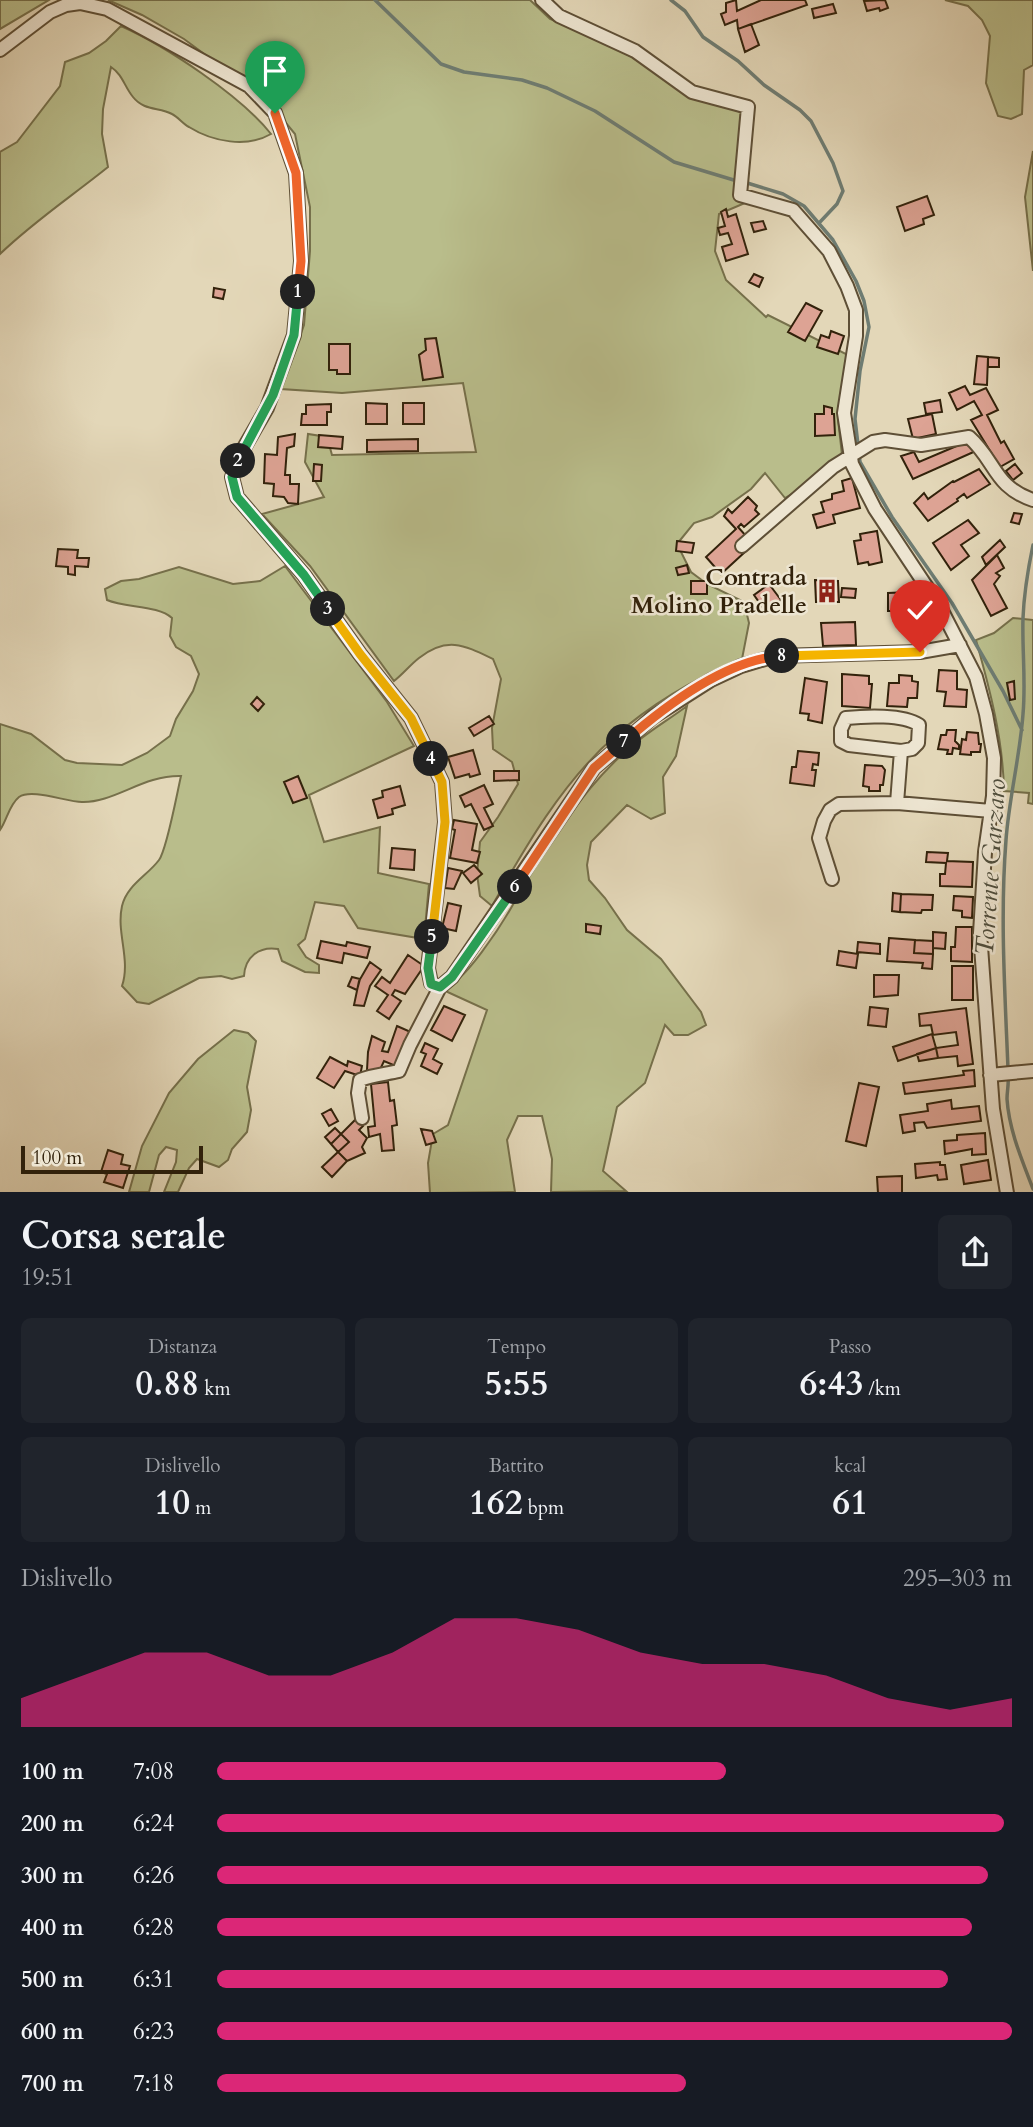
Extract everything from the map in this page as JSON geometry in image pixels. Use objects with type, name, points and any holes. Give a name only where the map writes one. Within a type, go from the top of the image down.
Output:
[{"type":"street","points":[[542,0],[559,16],[635,51],[692,92],[748,107],[740,195],[793,210],[829,251],[848,286],[856,310],[856,335],[844,413],[849,456],[875,509],[940,607],[976,677],[994,758],[980,933],[993,1109],[1007,1192]]},
{"type":"street","points":[[3,45],[50,12],[66,5],[80,3],[107,9],[249,86],[275,113],[296,173],[301,261],[294,335],[270,402],[241,453],[232,477],[237,497],[304,575],[360,654],[411,718],[442,782],[445,822],[428,968],[431,984],[440,987]]},
{"type":"street","points":[[742,546],[849,456],[873,442],[885,440],[922,445],[970,437],[1006,486],[1015,494],[1031,500]]},
{"type":"street","points":[[362,1118],[358,1093],[360,1080],[399,1071],[440,987],[452,977],[594,768],[653,717],[711,680],[741,666],[775,656],[920,652],[960,645]]},
{"type":"street","points":[[858,717],[913,721],[919,725],[918,743],[912,749],[901,751],[849,745],[841,741],[841,729],[846,719],[858,717]]},
{"type":"street","points":[[897,803],[901,751]]},
{"type":"street","points":[[832,879],[819,838],[830,810],[839,804],[897,803],[991,811]]},
{"type":"street","points":[[990,1075],[1026,1072]]},
{"type":"green space","points":[[0,0],[49,0],[0,29]]},
{"type":"green space","points":[[108,0],[530,0],[550,19],[632,57],[692,98],[722,103],[740,112],[742,117],[737,197],[745,203],[719,214],[715,251],[726,280],[766,317],[768,315],[848,355],[838,419],[843,464],[785,498],[765,473],[751,489],[712,517],[694,523],[677,544],[691,572],[707,584],[744,602],[749,623],[742,659],[691,683],[659,703],[628,725],[595,755],[561,795],[492,906],[480,896],[477,874],[480,842],[518,784],[512,762],[493,749],[492,728],[501,679],[493,659],[456,645],[438,647],[419,658],[394,681],[310,566],[262,514],[324,497],[305,462],[308,434],[327,437],[332,455],[476,452],[463,383],[342,393],[281,389],[304,325],[310,251],[310,207],[295,134],[268,101],[184,39],[142,15]]},
{"type":"green space","points":[[945,0],[1033,0],[1033,65],[1024,70],[1022,114],[1011,119],[998,116],[986,83],[990,36],[982,20],[968,6]]},
{"type":"green space","points":[[121,26],[202,73],[258,119],[271,134],[241,142],[198,132],[172,114],[147,107],[137,101],[111,67],[103,109],[102,134],[108,167],[0,254],[0,152],[17,142],[60,86],[65,62],[89,53]]},
{"type":"green space","points":[[1033,151],[1033,271],[1025,197]]},
{"type":"green space","points":[[285,566],[387,702],[414,746],[309,795],[324,842],[380,827],[378,873],[429,884],[424,939],[358,928],[344,906],[315,902],[305,939],[298,945],[306,957],[319,965],[319,973],[305,972],[282,961],[278,949],[265,949],[250,958],[244,976],[232,979],[221,976],[199,978],[149,1004],[137,1002],[122,986],[125,966],[122,906],[128,892],[162,854],[181,776],[154,780],[94,801],[25,795],[13,804],[0,830],[0,724],[31,734],[65,760],[77,763],[122,765],[147,753],[170,736],[199,674],[191,656],[176,647],[170,636],[172,618],[159,611],[107,600],[105,589],[121,581],[139,579],[179,567],[233,584],[260,581]]},
{"type":"green space","points":[[1013,618],[1033,620],[1033,804],[1028,803],[1029,793],[1004,791],[991,696],[976,640],[994,633]]},
{"type":"green space","points":[[687,706],[676,756],[663,777],[665,813],[651,819],[627,805],[591,842],[587,865],[589,880],[627,930],[661,959],[701,1012],[706,1025],[688,1035],[674,1035],[665,1025],[645,1083],[617,1107],[603,1171],[626,1191],[551,1192],[552,1159],[542,1116],[518,1116],[507,1140],[515,1192],[430,1192],[428,1163],[433,1134],[448,1125],[487,1010],[441,989],[460,978],[482,952],[552,841],[594,784],[648,733]]},
{"type":"green space","points":[[234,1030],[248,1033],[256,1041],[247,1087],[251,1110],[247,1132],[232,1149],[228,1160],[219,1167],[197,1159],[189,1168],[178,1192],[164,1192],[176,1162],[177,1150],[166,1147],[159,1155],[149,1192],[129,1192],[142,1146],[169,1093],[198,1059]]},
{"type":"building","points":[[736,0],[737,11],[761,0],[805,0],[807,5],[738,29],[737,20],[725,25],[721,14],[726,12],[726,3]]},
{"type":"building","points":[[885,0],[888,8],[867,11],[864,1]]},
{"type":"building","points":[[833,4],[836,13],[814,18],[812,9]]},
{"type":"building","points":[[751,24],[759,45],[745,52],[738,29]]},
{"type":"building","points":[[927,196],[934,215],[923,219],[924,224],[905,231],[897,207]]},
{"type":"building","points":[[726,209],[728,217],[736,214],[748,254],[726,261],[722,247],[732,244],[728,233],[720,235],[718,228],[725,226],[721,212]]},
{"type":"building","points":[[763,221],[766,229],[754,232],[751,223]]},
{"type":"building","points":[[754,274],[763,278],[759,287],[749,282]]},
{"type":"building","points":[[214,288],[225,290],[223,299],[213,297]]},
{"type":"building","points":[[806,303],[822,311],[805,341],[788,332]]},
{"type":"building","points":[[831,331],[844,336],[838,354],[817,347],[821,335],[829,338]]},
{"type":"building","points":[[436,338],[443,377],[423,380],[419,355],[426,350],[425,339]]},
{"type":"building","points":[[329,344],[350,344],[350,374],[337,374],[337,370],[329,370]]},
{"type":"building","points":[[977,356],[988,357],[987,385],[974,384]]},
{"type":"building","points":[[988,357],[999,358],[999,367],[988,367]]},
{"type":"building","points":[[965,386],[970,395],[986,388],[998,410],[987,415],[1001,443],[1004,441],[1014,459],[1000,467],[971,420],[982,415],[974,401],[957,410],[949,393]]},
{"type":"building","points":[[940,400],[942,412],[926,414],[924,403]]},
{"type":"building","points":[[366,403],[387,404],[387,424],[366,424]]},
{"type":"building","points":[[403,403],[424,403],[424,424],[403,424]]},
{"type":"building","points":[[331,404],[331,412],[327,412],[327,425],[301,425],[302,414],[306,414],[306,405]]},
{"type":"building","points":[[824,406],[832,408],[835,435],[815,436],[815,414],[824,414]]},
{"type":"building","points":[[932,414],[936,434],[913,439],[908,419]]},
{"type":"building","points":[[295,434],[294,446],[287,448],[285,475],[290,475],[290,484],[299,484],[298,504],[288,503],[284,497],[273,496],[274,484],[264,483],[265,454],[277,455],[278,437]]},
{"type":"building","points":[[319,435],[343,437],[342,449],[318,447]]},
{"type":"building","points":[[418,439],[418,451],[367,452],[367,440]]},
{"type":"building","points":[[966,442],[978,450],[913,479],[901,456],[914,452],[919,462]]},
{"type":"building","points":[[314,464],[322,465],[321,481],[313,481]]},
{"type":"building","points":[[1015,464],[1022,473],[1013,480],[1006,471]]},
{"type":"building","points":[[979,469],[990,484],[967,498],[964,494],[928,521],[914,503],[924,493],[928,499],[953,481]]},
{"type":"building","points":[[852,478],[860,508],[833,515],[835,523],[817,528],[813,515],[824,512],[821,502],[832,499],[832,494],[844,491],[842,481]]},
{"type":"building","points":[[748,497],[757,506],[755,510],[759,514],[744,527],[741,524],[738,527],[747,537],[746,551],[721,574],[706,557],[736,529],[724,516],[728,509],[732,513]]},
{"type":"building","points":[[1014,513],[1022,514],[1019,524],[1011,522]]},
{"type":"building","points":[[968,520],[979,533],[961,545],[969,556],[951,570],[933,543]]},
{"type":"building","points":[[877,531],[882,562],[858,564],[854,541],[861,540],[860,534]]},
{"type":"building","points":[[1000,540],[1005,547],[986,565],[982,557]]},
{"type":"building","points":[[677,541],[694,543],[692,553],[676,551]]},
{"type":"building","points":[[58,549],[78,550],[77,558],[89,558],[88,567],[75,566],[75,575],[68,574],[68,567],[56,566]]},
{"type":"building","points":[[997,555],[1004,568],[996,573],[1000,576],[994,584],[1007,608],[991,616],[972,580]]},
{"type":"building","points":[[687,565],[689,573],[678,575],[676,568]]},
{"type":"building","name":"Contrada Molino Pradelle","points":[[815,580],[838,581],[839,602],[816,602]]},
{"type":"building","points":[[691,581],[707,581],[707,594],[691,594]]},
{"type":"building","points":[[769,584],[781,600],[766,612],[754,595]]},
{"type":"building","points":[[842,588],[856,589],[855,598],[841,597]]},
{"type":"building","points":[[911,592],[912,611],[888,611],[888,593]]},
{"type":"building","points":[[855,622],[856,645],[823,646],[821,623]]},
{"type":"building","points":[[939,670],[957,671],[957,689],[967,690],[966,707],[944,706],[946,692],[937,691]]},
{"type":"building","points":[[842,674],[869,676],[869,684],[872,684],[870,708],[842,706]]},
{"type":"building","points":[[899,675],[912,676],[912,681],[918,682],[917,698],[908,698],[907,707],[887,706],[889,683],[899,683]]},
{"type":"building","points":[[805,678],[827,682],[822,723],[808,720],[809,714],[800,713]]},
{"type":"building","points":[[1014,681],[1015,699],[1010,700],[1007,683]]},
{"type":"building","points":[[257,697],[264,704],[258,711],[251,704]]},
{"type":"building","points":[[489,716],[494,724],[474,736],[469,728]]},
{"type":"building","points":[[947,730],[956,730],[955,741],[959,749],[953,748],[952,754],[947,754],[948,750],[938,749],[941,735],[946,735]]},
{"type":"building","points":[[967,732],[978,733],[980,752],[960,754],[962,739],[966,740]]},
{"type":"building","points":[[473,750],[480,774],[455,778],[448,757]]},
{"type":"building","points":[[798,751],[819,753],[818,765],[813,764],[812,770],[816,770],[814,786],[790,783]]},
{"type":"building","points":[[865,765],[882,766],[885,770],[880,791],[869,791],[869,787],[863,786]]},
{"type":"building","points":[[494,771],[519,771],[519,780],[494,781]]},
{"type":"building","points":[[298,776],[307,798],[293,803],[284,782]]},
{"type":"building","points":[[484,785],[493,804],[484,808],[493,826],[484,830],[471,804],[465,807],[460,796]]},
{"type":"building","points":[[400,786],[405,805],[392,809],[393,814],[378,818],[373,800],[383,797],[382,791]]},
{"type":"building","points":[[454,820],[477,824],[472,850],[480,852],[477,863],[450,858]]},
{"type":"building","points":[[392,848],[415,850],[414,870],[390,868]]},
{"type":"building","points":[[927,852],[948,853],[947,861],[973,862],[972,887],[940,886],[940,874],[945,874],[946,863],[926,862]]},
{"type":"building","points":[[474,865],[482,874],[471,883],[463,873]]},
{"type":"building","points":[[448,868],[462,871],[454,889],[445,888]]},
{"type":"building","points":[[893,893],[901,894],[900,912],[892,911]]},
{"type":"building","points":[[901,894],[933,895],[932,910],[922,910],[921,913],[900,912]]},
{"type":"building","points":[[954,896],[973,897],[972,918],[962,917],[962,911],[953,910]]},
{"type":"building","points":[[448,903],[461,906],[456,931],[442,928]]},
{"type":"building","points":[[586,924],[601,926],[600,934],[586,932]]},
{"type":"building","points":[[956,927],[972,927],[972,962],[951,961]]},
{"type":"building","points":[[933,932],[946,933],[945,949],[933,948]]},
{"type":"building","points":[[889,938],[915,940],[914,953],[933,954],[932,969],[922,968],[923,963],[887,961]]},
{"type":"building","points":[[915,940],[933,941],[933,954],[914,953]]},
{"type":"building","points":[[321,941],[346,946],[347,942],[370,947],[367,958],[344,953],[342,963],[317,958]]},
{"type":"building","points":[[858,942],[880,944],[880,954],[857,952]]},
{"type":"building","points":[[839,951],[858,954],[856,968],[837,965]]},
{"type":"building","points":[[408,955],[424,966],[405,994],[395,990],[392,995],[401,1001],[389,1019],[377,1011],[388,995],[375,986],[382,977],[390,983]]},
{"type":"building","points":[[370,962],[381,970],[370,986],[364,1006],[354,1005],[359,981]]},
{"type":"building","points":[[952,966],[973,966],[973,1000],[952,1000]]},
{"type":"building","points":[[874,975],[899,975],[898,995],[874,997]]},
{"type":"building","points":[[352,977],[360,979],[357,990],[348,986]]},
{"type":"building","points":[[444,1006],[465,1015],[452,1041],[431,1030]]},
{"type":"building","points":[[870,1007],[888,1009],[886,1027],[868,1025]]},
{"type":"building","points":[[966,1008],[973,1064],[958,1066],[957,1056],[938,1058],[936,1048],[958,1045],[956,1032],[933,1035],[931,1025],[920,1026],[919,1014]]},
{"type":"building","points":[[397,1026],[413,1033],[398,1067],[384,1061],[378,1074],[367,1070],[372,1036],[385,1042],[382,1051],[388,1052]]},
{"type":"building","points":[[932,1034],[936,1048],[898,1061],[893,1047]]},
{"type":"building","points":[[425,1043],[438,1049],[433,1059],[442,1064],[437,1074],[421,1066],[426,1054],[421,1052]]},
{"type":"building","points":[[936,1048],[938,1058],[919,1061],[917,1054]]},
{"type":"building","points":[[330,1057],[347,1066],[348,1061],[362,1066],[360,1076],[345,1071],[334,1088],[317,1078]]},
{"type":"building","points":[[974,1070],[975,1086],[905,1094],[903,1083],[964,1075],[963,1071]]},
{"type":"building","points":[[388,1082],[390,1101],[394,1100],[397,1125],[392,1126],[394,1150],[382,1151],[380,1134],[369,1137],[368,1127],[375,1126],[371,1084]]},
{"type":"building","points":[[859,1083],[879,1087],[866,1146],[846,1141]]},
{"type":"building","points":[[951,1100],[952,1109],[979,1106],[981,1121],[927,1128],[924,1122],[914,1123],[915,1131],[903,1133],[900,1115],[928,1111],[927,1104]]},
{"type":"building","points":[[331,1109],[338,1121],[329,1126],[322,1114]]},
{"type":"building","points":[[356,1119],[363,1126],[359,1130],[367,1138],[362,1147],[365,1153],[347,1161],[338,1152],[349,1142],[341,1134]]},
{"type":"building","points":[[335,1128],[341,1134],[331,1144],[325,1137]]},
{"type":"building","points":[[421,1129],[432,1131],[436,1142],[426,1145]]},
{"type":"building","points":[[985,1133],[986,1154],[972,1155],[972,1149],[945,1154],[944,1141],[957,1140],[957,1135]]},
{"type":"building","points":[[341,1134],[349,1142],[338,1152],[331,1144]]},
{"type":"building","points":[[108,1150],[123,1155],[121,1164],[130,1166],[123,1188],[104,1182],[107,1174],[101,1172]]},
{"type":"building","points":[[338,1152],[347,1161],[332,1177],[322,1167]]},
{"type":"building","points":[[988,1160],[991,1180],[964,1184],[961,1165]]},
{"type":"building","points":[[940,1162],[940,1165],[945,1165],[947,1179],[938,1180],[937,1175],[916,1178],[915,1164]]},
{"type":"building","points":[[902,1176],[902,1192],[878,1192],[877,1177]]},
{"type":"waterway","points":[[375,0],[441,64],[464,72],[522,80],[547,88],[595,111],[674,162],[737,181]]},
{"type":"waterway","points":[[671,0],[685,11],[703,37],[738,61],[811,121],[833,163],[843,191],[837,204],[820,222]]},
{"type":"waterway","points":[[744,182],[783,194],[804,206],[833,240],[856,281],[864,301],[869,327],[860,371],[855,419],[860,462],[892,517],[952,603],[1003,691],[1022,730]]},
{"type":"waterway","name":"Torrente Garzaro","points":[[1008,1069],[1004,869],[1007,824],[1023,714],[1024,609],[1033,545]]},
{"type":"waterway","name":"Torrente Garzaro","points":[[1008,1076],[1010,1122],[1033,1189]]},
{"type":"place","name":"Contrada Molino Pradelle","points":[[827,591]]},
{"type":"route","points":[[275,113],[296,173],[301,261],[294,335],[273,395],[241,453],[232,477],[237,497],[304,575],[360,654],[411,718],[442,782],[445,822],[428,968],[431,984],[440,987],[452,977],[594,768],[653,717],[711,680],[741,666],[775,656],[920,652]]}]
